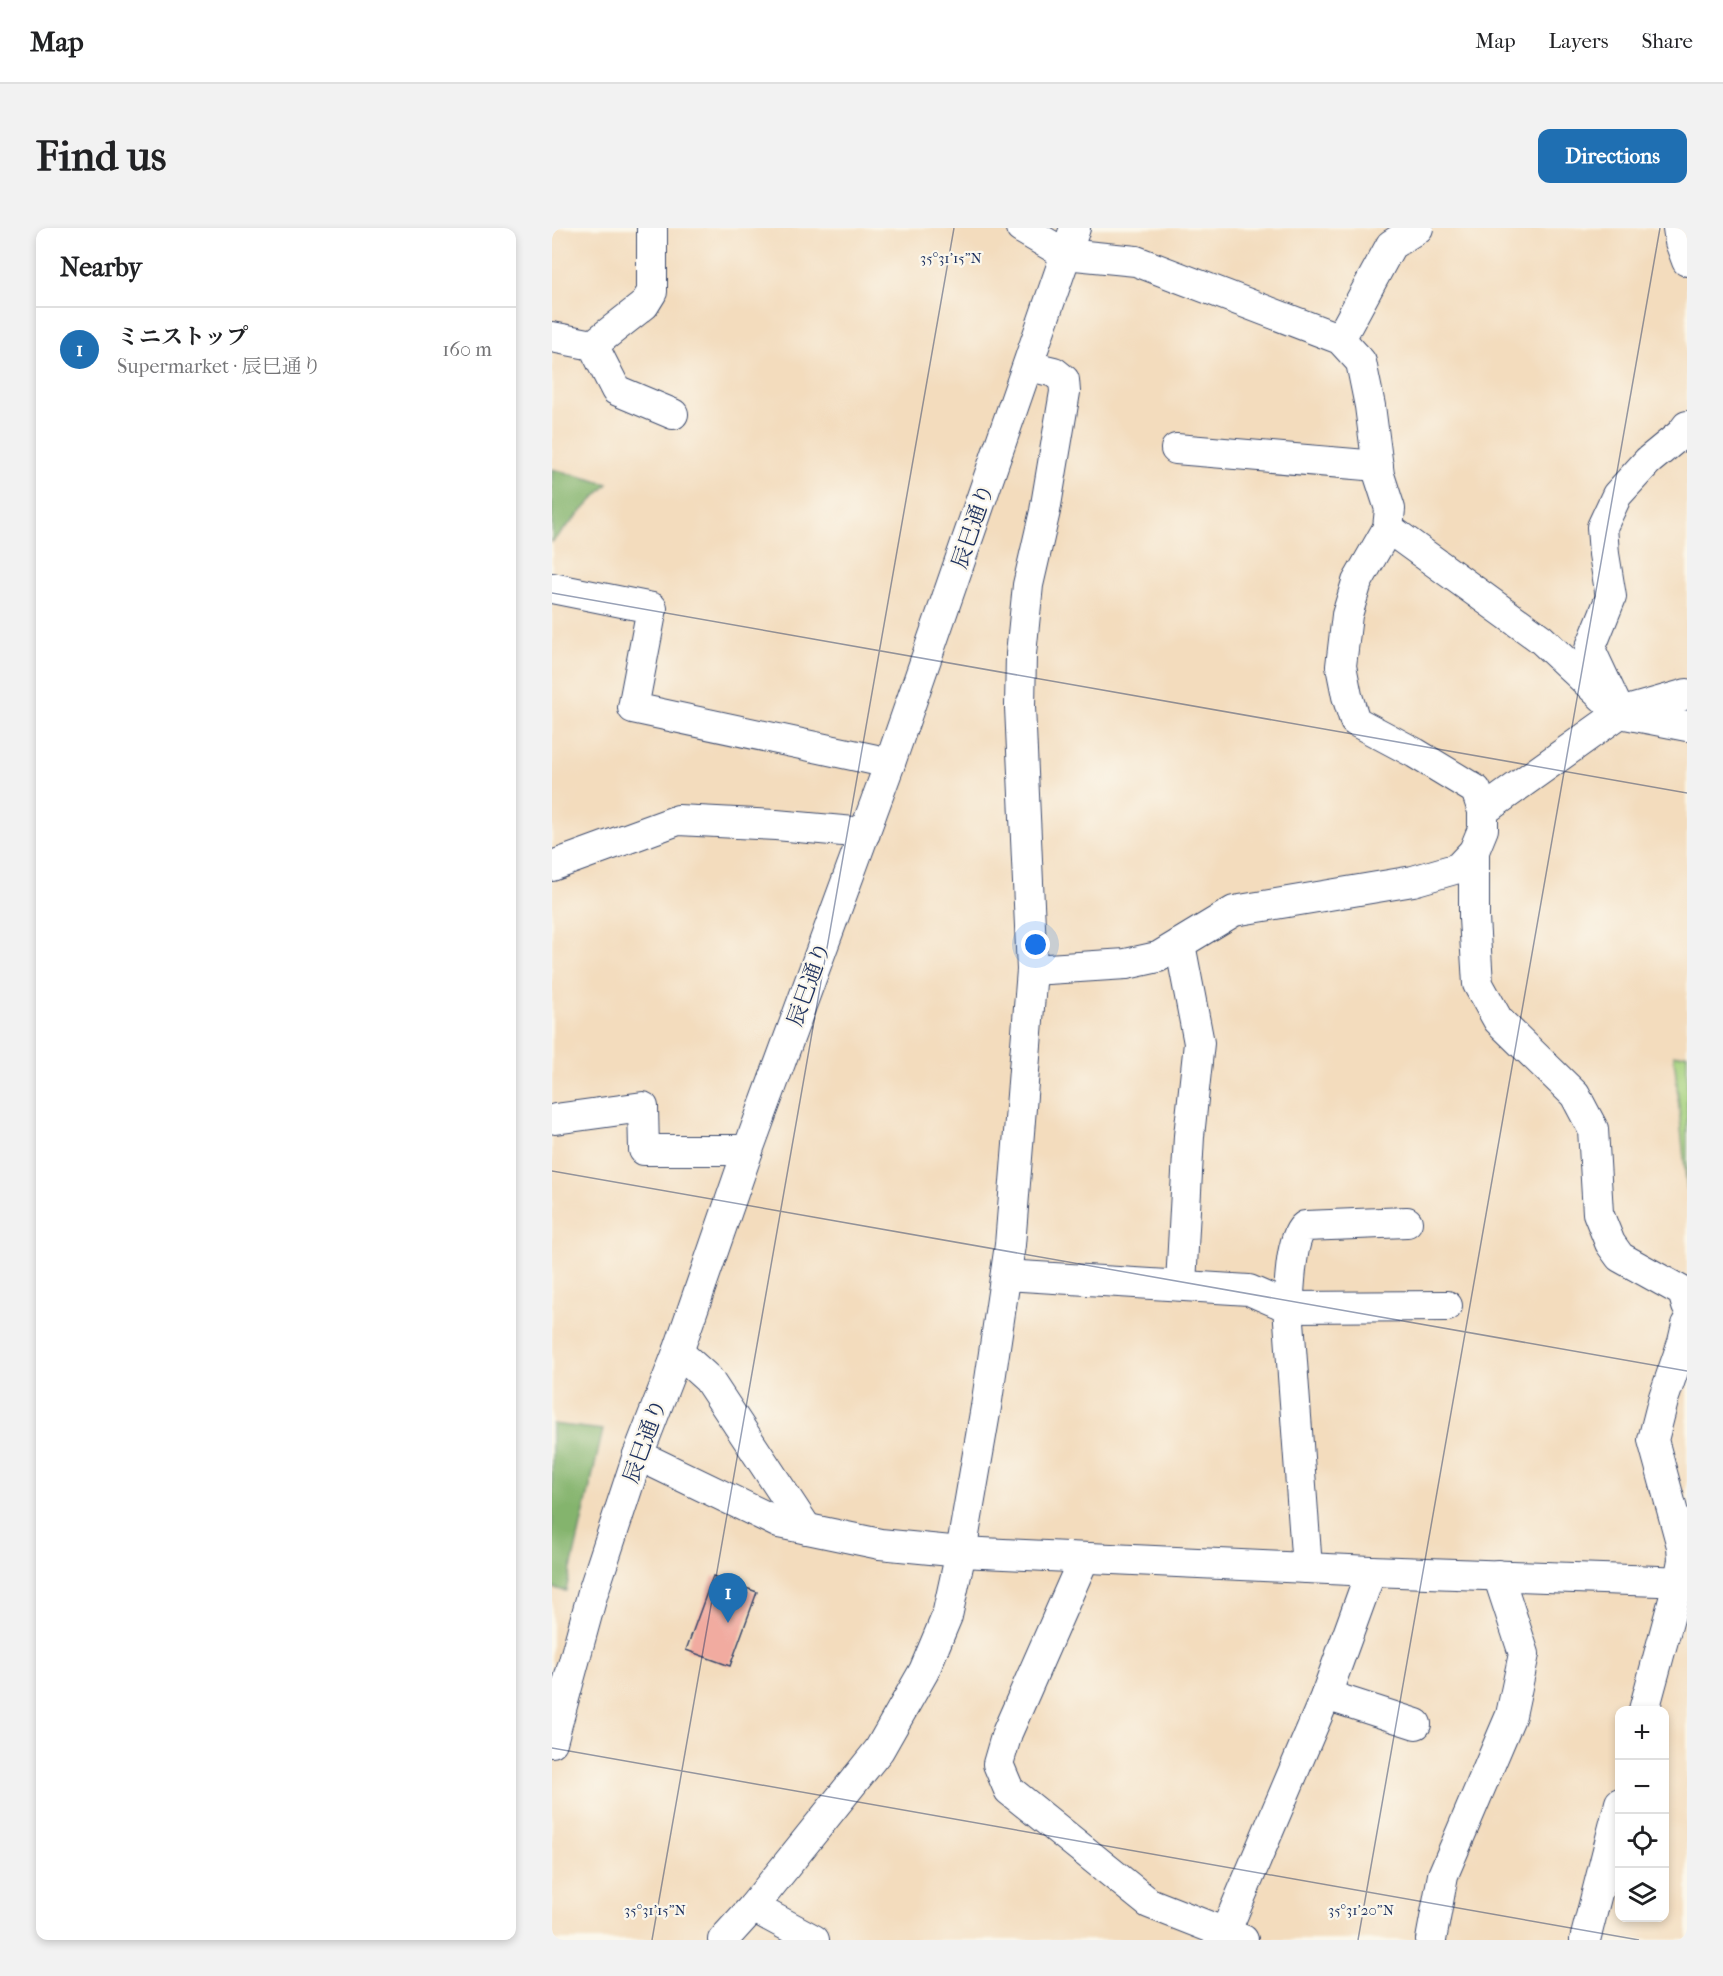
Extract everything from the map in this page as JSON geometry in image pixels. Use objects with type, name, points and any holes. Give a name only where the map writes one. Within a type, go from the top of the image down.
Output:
[{"type":"street","points":[[552,337],[593,345],[644,305],[652,292],[652,228]]},
{"type":"street","points":[[1021,228],[1136,261],[1340,339],[1361,362],[1370,406],[1378,475],[1390,509],[1388,528],[1357,582],[1347,615],[1341,666],[1347,696],[1354,721],[1476,790],[1483,812],[1483,829],[1474,851],[1458,868],[1413,881],[1234,911],[1158,957],[1125,964],[1032,970]]},
{"type":"street","points":[[1340,339],[1391,246],[1418,228]]},
{"type":"street","points":[[1678,228],[1687,261]]},
{"type":"street","name":"辰巳通り","points":[[552,1742],[593,1592],[638,1455],[678,1352],[748,1150],[890,763],[1029,366],[1070,241]]},
{"type":"street","points":[[593,345],[616,390],[673,414]]},
{"type":"street","points":[[723,1940],[753,1907],[879,1750],[924,1671],[947,1616],[961,1552],[1010,1245],[1032,970],[1020,707],[1021,654],[1028,585],[1045,511],[1065,392],[1064,380],[1054,372],[1029,366]]},
{"type":"street","points":[[1620,713],[1590,649],[1611,597],[1602,527],[1617,495],[1648,460],[1681,434],[1687,426]]},
{"type":"street","points":[[1176,449],[1378,466]]},
{"type":"street","points":[[1388,528],[1541,639],[1620,713],[1687,726]]},
{"type":"street","points":[[552,588],[652,608],[633,708],[890,763]]},
{"type":"street","points":[[1483,812],[1620,713],[1687,694]]},
{"type":"street","points":[[552,866],[678,820],[776,825],[865,833]]},
{"type":"street","points":[[1474,851],[1474,918],[1478,984],[1498,1020],[1575,1095],[1593,1129],[1598,1213],[1610,1243],[1620,1257],[1686,1296]]},
{"type":"street","points":[[1180,944],[1199,1043],[1189,1136],[1181,1284]]},
{"type":"street","points":[[555,1119],[643,1107],[644,1150],[748,1150]]},
{"type":"street","points":[[1307,1568],[1288,1307],[1295,1242],[1299,1230],[1305,1226],[1407,1222]]},
{"type":"street","points":[[1006,1275],[1249,1290],[1288,1307],[1447,1306]]},
{"type":"street","points":[[1645,1706],[1684,1582],[1682,1546],[1653,1440],[1687,1325]]},
{"type":"street","points":[[678,1352],[708,1379],[807,1529]]},
{"type":"street","points":[[638,1455],[779,1524],[880,1544],[961,1552],[1084,1558],[1684,1582]]},
{"type":"street","points":[[1084,1558],[1007,1733],[998,1764],[1010,1790],[1149,1903],[1234,1936],[1371,1571]]},
{"type":"street","points":[[1431,1940],[1443,1875],[1511,1715],[1524,1654],[1498,1575]]},
{"type":"street","points":[[1326,1695],[1416,1724]]},
{"type":"street","points":[[1585,1940],[1617,1814]]},
{"type":"street","points":[[753,1907],[814,1940]]},
{"type":"green space","points":[[552,469],[608,484],[552,542]]},
{"type":"green space","points":[[1687,1054],[1687,1190],[1674,1055]]},
{"type":"green space","points":[[552,1424],[603,1430],[566,1591],[552,1588]]},
{"type":"building","points":[[713,1576],[757,1592],[730,1666],[686,1650]]},
{"type":"place","name":"ミニストップ","points":[[728,1623]]}]
